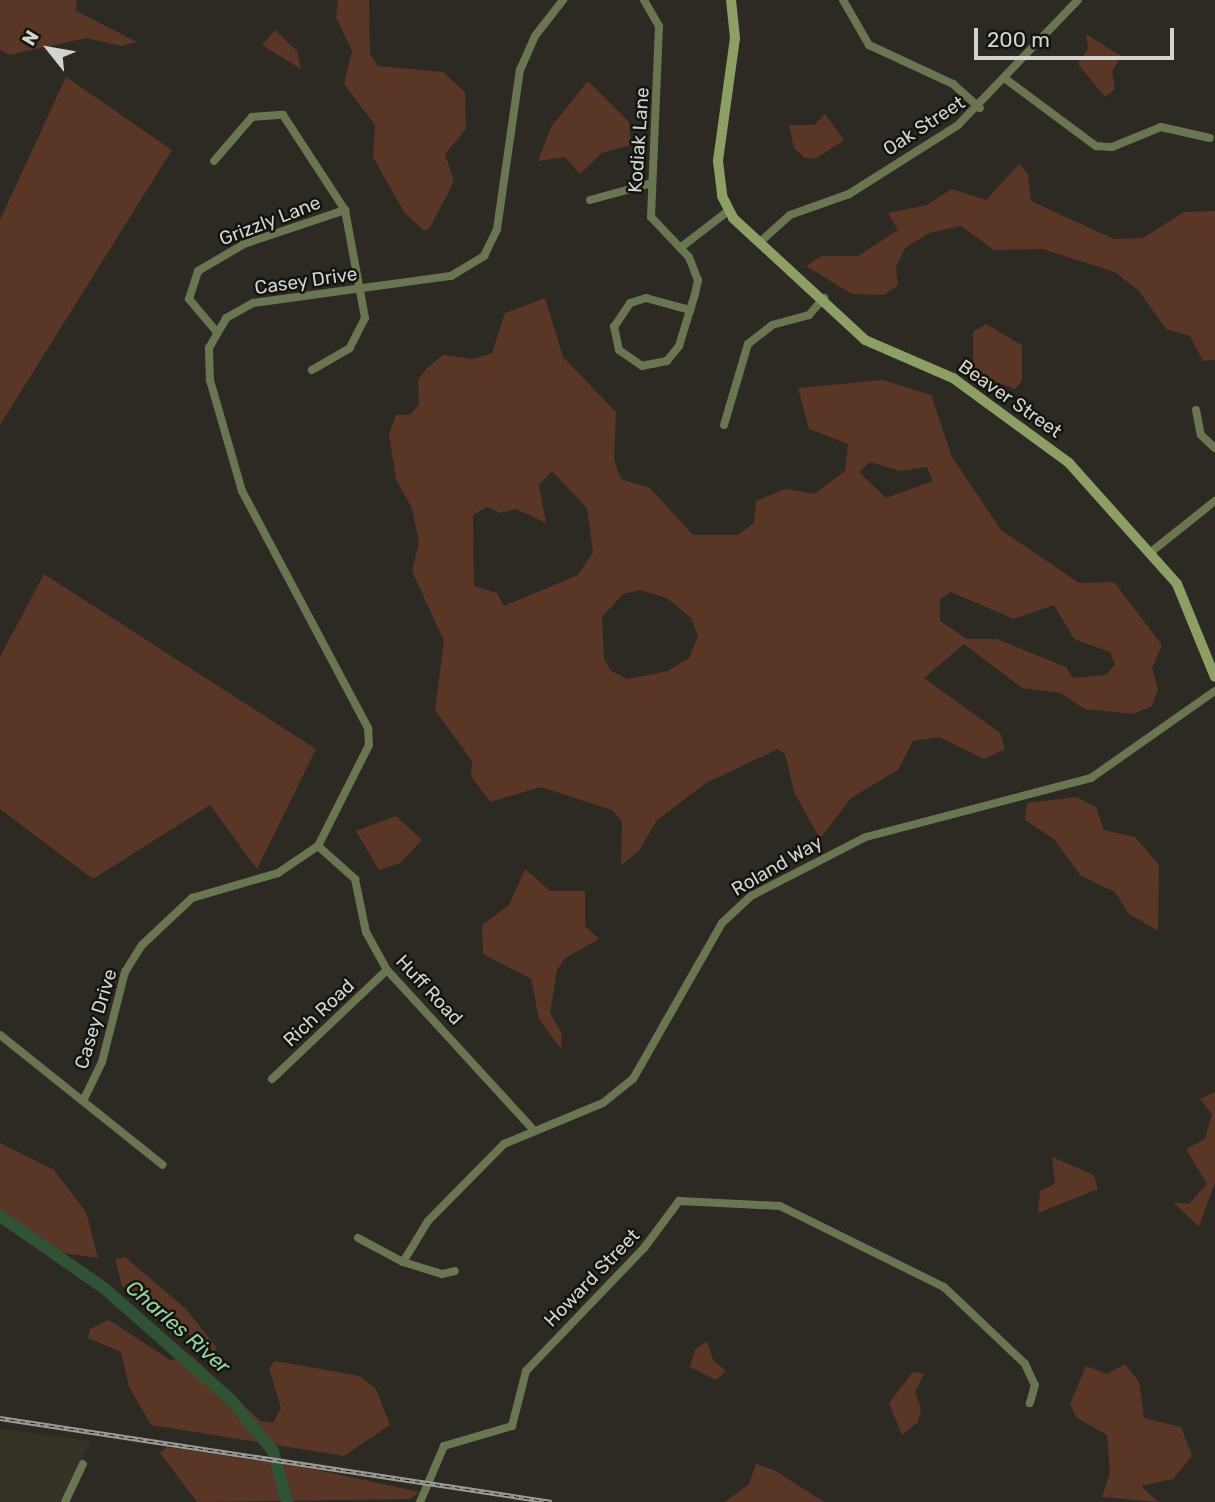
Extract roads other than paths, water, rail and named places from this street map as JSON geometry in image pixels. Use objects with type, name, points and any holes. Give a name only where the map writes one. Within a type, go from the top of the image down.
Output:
[{"type":"street","name":"Casey Drive","points":[[83,1101],[102,1062],[125,972],[142,945],[192,898],[278,873],[318,846],[369,745],[369,728],[242,491],[210,380],[216,331],[253,303],[466,272],[491,246],[517,80],[535,36],[563,0]]},
{"type":"street","name":"Kodiak Lane","points":[[644,0],[659,26],[651,217],[680,248],[696,271],[690,310],[679,346],[659,365],[634,363],[619,350],[614,327],[630,303],[646,298],[690,310]]},
{"type":"street","points":[[680,248],[728,211],[718,149],[735,38],[731,0]]},
{"type":"street","points":[[843,0],[869,45],[953,85],[981,108]]},
{"type":"street","name":"Oak Street","points":[[760,242],[790,215],[849,194],[981,108],[1078,0]]},
{"type":"street","points":[[1007,80],[1096,146],[1112,148],[1161,127],[1210,138]]},
{"type":"street","points":[[214,161],[252,117],[283,115],[345,210],[362,289],[361,333],[350,348],[312,370]]},
{"type":"street","points":[[590,200],[652,183]]},
{"type":"street","name":"Grizzly Lane","points":[[216,331],[189,299],[198,271],[244,244],[345,210]]},
{"type":"street","name":"Beaver Street","points":[[728,211],[824,298],[865,340],[953,379],[1040,438],[1151,552],[1185,597],[1215,677]]},
{"type":"street","points":[[724,425],[748,344],[772,325],[809,315],[824,298]]},
{"type":"street","points":[[1196,410],[1201,435],[1215,448]]},
{"type":"street","points":[[1151,552],[1215,501]]},
{"type":"street","name":"Roland Way","points":[[404,1262],[408,1245],[504,1143],[532,1128],[603,1103],[633,1080],[722,923],[751,896],[866,837],[1091,778],[1215,691]]},
{"type":"street","name":"Huff Road","points":[[318,846],[334,857],[355,879],[366,932],[387,970],[532,1128]]},
{"type":"street","name":"Rich Road","points":[[272,1079],[387,970]]},
{"type":"street","points":[[0,1035],[163,1165]]},
{"type":"street","name":"Howard Street","points":[[420,1502],[444,1446],[512,1426],[526,1371],[644,1248],[678,1201],[780,1206],[944,1287],[1025,1364],[1035,1385],[1030,1403]]},
{"type":"street","points":[[358,1238],[404,1262],[442,1274],[455,1271]]},
{"type":"street","points":[[65,1502],[83,1464]]},
{"type":"waterway","name":"Charles River","points":[[0,1216],[104,1288],[230,1399],[273,1451],[287,1502]]},
{"type":"railway","points":[[0,1418],[552,1502]]}]
